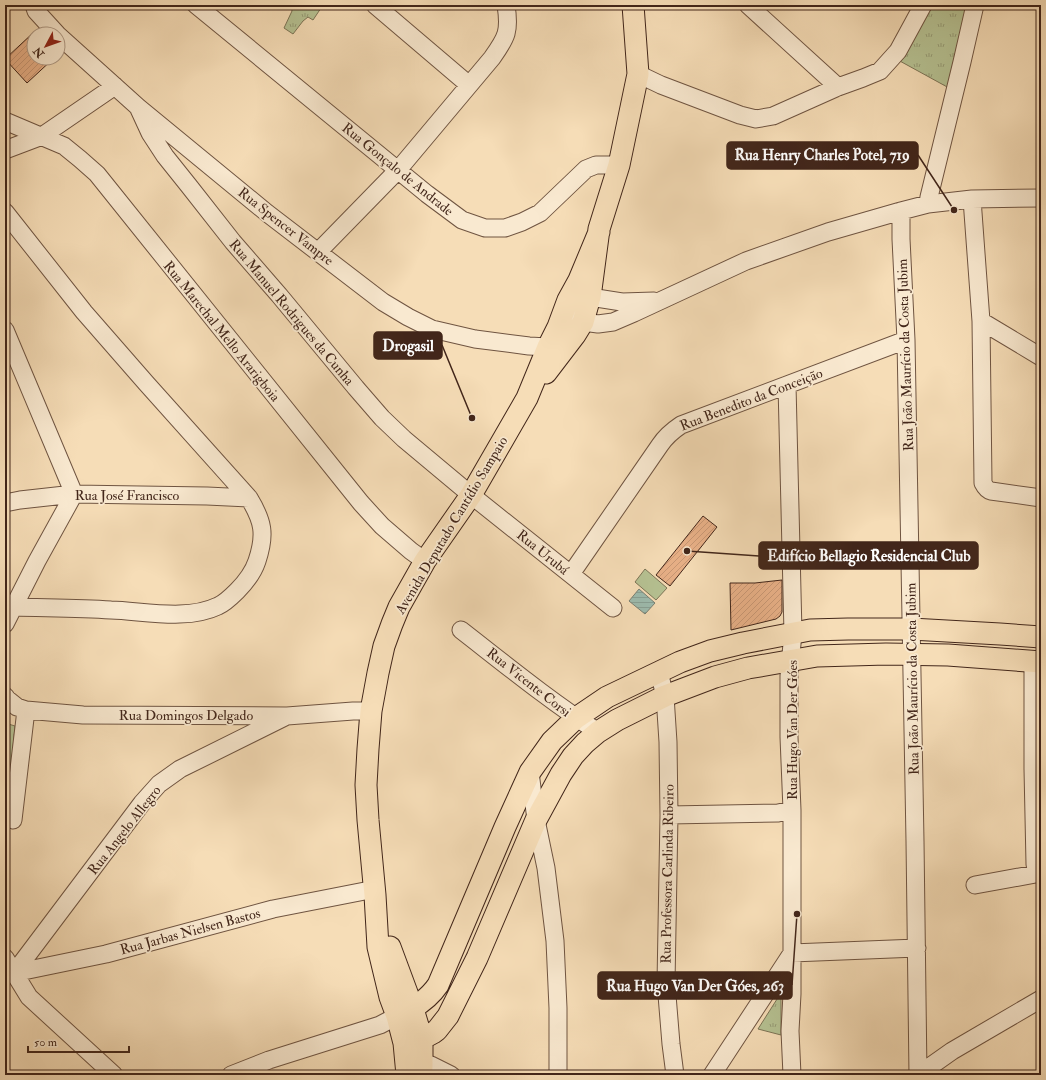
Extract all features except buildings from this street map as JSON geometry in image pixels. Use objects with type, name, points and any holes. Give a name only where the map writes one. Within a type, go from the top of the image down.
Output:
[{"type":"main road","name":"Avenida Deputado Cantídio Sampaio","points":[[527,398],[566,306],[579,280],[598,232],[619,165],[638,74],[632,5]]},
{"type":"main road","name":"Avenida Deputado Cantídio Sampaio","points":[[426,1072],[422,1066],[413,1041],[405,1013],[390,997],[378,947],[366,785],[371,711],[384,646],[392,624],[410,586],[425,561],[471,495],[527,398],[575,335],[583,322],[590,297],[598,232]]},
{"type":"main road","points":[[405,1013],[432,994],[438,985],[530,772],[552,741],[576,718],[607,697],[680,662],[710,651],[793,633],[832,629],[911,629],[1041,637]]},
{"type":"main road","points":[[426,1072],[448,1016],[477,958],[536,820],[561,774],[573,756],[598,732],[617,720],[665,696],[715,677],[748,668],[791,660],[817,656],[886,654],[948,655],[1037,662]]},
{"type":"main road","points":[[413,1041],[437,1030],[448,1016]]},
{"type":"main road","name":"Avenida Deputado Cantídio Sampaio","points":[[407,1075],[413,1041]]},
{"type":"street","name":"Rua Spencer Vampre","points":[[34,5],[36,11],[50,26]]},
{"type":"street","name":"Rua Gonçalo de Andrade","points":[[196,5],[427,194],[462,220],[485,228],[505,228],[522,222],[540,212],[586,170],[596,165],[619,165]]},
{"type":"street","points":[[375,5],[469,85]]},
{"type":"street","points":[[318,252],[398,170],[492,58],[504,42],[508,30],[506,5]]},
{"type":"street","points":[[748,5],[838,87]]},
{"type":"street","points":[[638,74],[661,85],[740,115],[756,119],[773,116],[838,87],[880,71],[898,51],[923,5]]},
{"type":"street","points":[[928,204],[975,5]]},
{"type":"street","name":"Rua Spencer Vampre","points":[[66,42],[138,107],[268,213],[383,302],[408,317],[432,328],[475,339],[548,347]]},
{"type":"street","points":[[5,150],[42,136],[114,86]]},
{"type":"street","name":"Rua Manuel Rodrigues da Cunha","points":[[138,107],[150,133],[166,156],[233,242],[356,388],[382,418],[404,440],[471,495]]},
{"type":"street","name":"Rua Marechal Mello Ararigboia","points":[[5,121],[64,146],[97,174],[361,503],[382,526],[425,561]]},
{"type":"street","points":[[972,199],[981,321],[983,483],[984,487],[991,491],[1041,498]]},
{"type":"street","points":[[660,300],[622,302],[583,297],[566,306],[570,318],[598,324],[613,322],[746,262],[828,232],[901,211],[928,204],[972,199],[1038,201]]},
{"type":"street","name":"Rua João Maurício da Costa Jubim","points":[[901,211],[906,340],[918,1075]]},
{"type":"street","points":[[5,212],[84,312],[146,384],[249,498],[257,512],[262,526],[260,553],[255,568],[246,582],[219,606],[203,612],[176,615],[111,610],[14,608]]},
{"type":"street","points":[[981,321],[1041,357]]},
{"type":"street","points":[[5,330],[74,494],[37,561],[5,624]]},
{"type":"street","name":"Rua Benedito da Conceição","points":[[571,574],[666,436],[681,425],[906,340]]},
{"type":"street","name":"Rua Hugo Van Der Góes","points":[[787,385],[793,633],[789,676],[792,810],[792,953],[790,1031],[792,1075]]},
{"type":"street","name":"Rua José Francisco","points":[[5,503],[74,494],[249,498]]},
{"type":"street","name":"Rua Urubá","points":[[471,495],[614,608]]},
{"type":"street","name":"Rua Vicente Corsi","points":[[461,630],[535,688],[598,732]]},
{"type":"street","points":[[975,885],[1039,873],[1035,864],[1033,769],[1037,662]]},
{"type":"street","name":"Rua Professora Carlinda Ribeiro","points":[[659,672],[665,696],[668,742],[669,815],[666,983],[675,1075]]},
{"type":"street","name":"Rua Domingos Delgado","points":[[5,696],[17,708],[83,715],[287,716],[371,711]]},
{"type":"street","points":[[12,820],[26,710]]},
{"type":"street","name":"Rua Angelo Allegro","points":[[10,974],[159,784],[180,769],[287,716]]},
{"type":"street","points":[[530,772],[536,820],[546,868],[555,941],[558,1008],[558,1075]]},
{"type":"street","points":[[669,815],[778,813],[792,810]]},
{"type":"street","name":"Rua Jarbas Nielsen Bastos","points":[[10,974],[106,954],[273,909],[375,892]]},
{"type":"street","points":[[712,1075],[792,953],[917,948]]},
{"type":"street","points":[[5,958],[10,974],[29,997],[114,1075]]},
{"type":"street","points":[[918,1075],[952,1051],[1041,999]]},
{"type":"street","points":[[231,1075],[269,1060],[380,1026],[405,1013]]},
{"type":"street","points":[[426,1072],[451,1075]]},
{"type":"green space","points":[[291,5],[323,5],[313,20],[308,17],[293,34],[284,28],[292,11]]},
{"type":"green space","points":[[931,5],[968,5],[949,88],[898,60]]},
{"type":"green space","points":[[645,569],[667,588],[656,600],[635,582]]},
{"type":"green space","points":[[5,723],[15,726],[9,790],[9,811],[5,814]]},
{"type":"green space","points":[[779,996],[781,999],[781,1035],[758,1029]]},
{"type":"shaded area","points":[[639,589],[655,603],[645,614],[629,601]]},
{"type":"place","name":"Rua Henry Charles Potel, 719","points":[[954,210]]},
{"type":"place","name":"Drogasil","points":[[472,418]]},
{"type":"place","name":"Edifício Bellagio Residencial Club","points":[[687,551]]},
{"type":"place","name":"Rua Hugo Van Der Góes, 263","points":[[797,914]]}]
